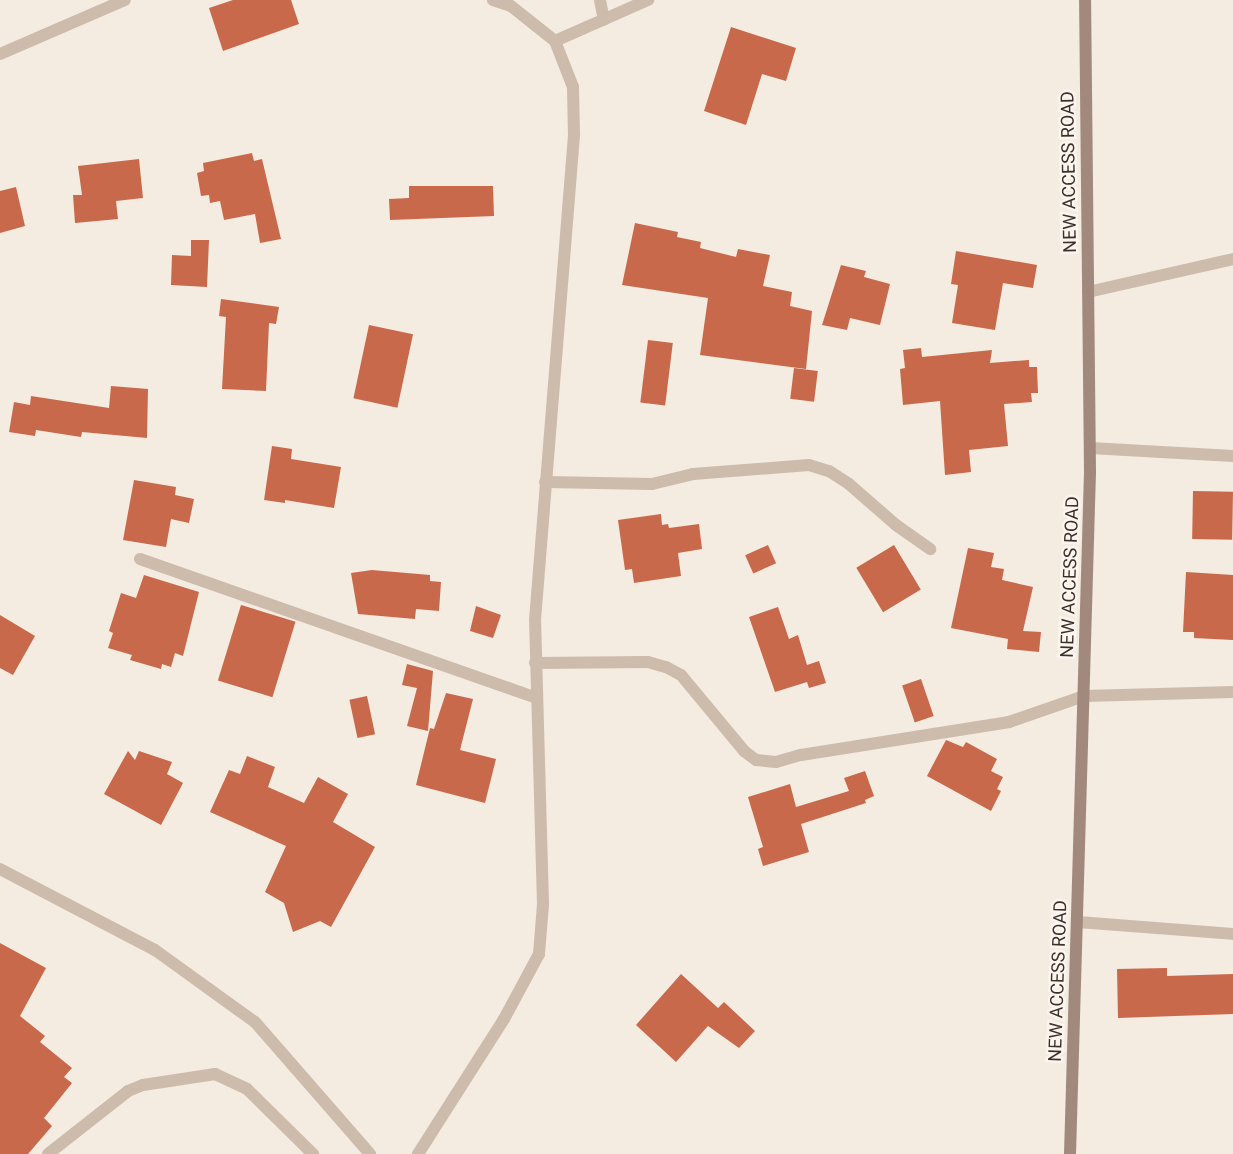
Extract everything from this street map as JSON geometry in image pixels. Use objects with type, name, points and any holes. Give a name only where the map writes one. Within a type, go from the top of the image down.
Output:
[{"type":"main road","name":"NEW ACCESS ROAD","points":[[1070,1154],[1090,448],[1085,0]]},
{"type":"street","points":[[0,54],[125,0]]},
{"type":"street","points":[[418,1154],[504,1019],[539,954],[543,904],[535,663],[545,482],[574,135],[572,87],[555,42],[511,6],[493,0]]},
{"type":"street","points":[[600,0],[604,20]]},
{"type":"street","points":[[555,42],[648,0]]},
{"type":"street","points":[[1088,292],[1233,259]]},
{"type":"street","points":[[1090,448],[1233,456]]},
{"type":"street","points":[[545,482],[652,484],[693,474],[809,465],[829,471],[849,484],[896,525],[930,548]]},
{"type":"street","points":[[140,558],[536,698]]},
{"type":"street","points":[[535,663],[648,662],[666,667],[681,675],[744,751],[756,760],[776,762],[801,755],[1009,722],[1084,696],[1233,692]]},
{"type":"street","points":[[0,869],[155,950],[255,1022],[370,1154]]},
{"type":"street","points":[[1078,922],[1233,934]]},
{"type":"street","points":[[48,1154],[128,1092],[143,1085],[215,1074],[247,1089],[312,1154]]},
{"type":"building","points":[[233,0],[291,0],[299,24],[223,51],[209,8]]},
{"type":"building","points":[[731,27],[796,48],[786,81],[762,74],[746,125],[704,111]]},
{"type":"building","points":[[252,153],[254,161],[262,159],[281,239],[260,243],[255,214],[224,220],[220,201],[210,203],[209,195],[201,196],[197,173],[204,171],[203,163]]},
{"type":"building","points":[[139,159],[143,198],[116,201],[118,219],[75,223],[73,195],[82,195],[78,166]]},
{"type":"building","points":[[409,186],[493,186],[494,216],[390,220],[389,199],[409,198]]},
{"type":"building","points":[[16,187],[25,226],[0,233],[0,191]]},
{"type":"building","points":[[635,223],[678,232],[677,237],[701,242],[700,248],[736,257],[738,249],[770,255],[763,286],[792,292],[790,306],[812,311],[806,369],[700,355],[708,298],[622,285]]},
{"type":"building","points":[[191,240],[209,240],[207,287],[171,285],[172,255],[191,256]]},
{"type":"building","points":[[956,251],[1037,265],[1033,288],[1003,283],[995,330],[952,323],[958,285],[951,284]]},
{"type":"building","points":[[841,265],[866,271],[864,277],[890,284],[880,325],[850,318],[847,330],[822,325]]},
{"type":"building","points":[[221,299],[279,307],[276,324],[269,323],[266,391],[222,389],[226,317],[219,316]]},
{"type":"building","points":[[369,325],[413,334],[397,408],[353,398]]},
{"type":"building","points":[[648,340],[673,343],[665,406],[640,403]]},
{"type":"building","points":[[921,348],[922,357],[992,350],[990,363],[1029,360],[1029,367],[1037,367],[1038,393],[1031,393],[1032,402],[1004,404],[1008,446],[969,450],[971,472],[945,475],[940,401],[903,405],[900,369],[905,368],[903,350]]},
{"type":"building","points":[[794,368],[818,371],[814,402],[790,399]]},
{"type":"building","points":[[111,386],[148,389],[147,438],[82,432],[81,437],[36,430],[35,436],[9,432],[14,402],[30,405],[31,396],[109,408]]},
{"type":"building","points":[[272,446],[292,449],[291,459],[341,467],[334,508],[285,500],[285,503],[264,500]]},
{"type":"building","points":[[134,480],[176,487],[175,495],[194,499],[189,523],[171,519],[166,547],[123,540]]},
{"type":"building","points":[[1193,491],[1233,492],[1232,540],[1192,539]]},
{"type":"building","points":[[661,514],[662,525],[668,524],[669,528],[699,524],[702,549],[678,553],[681,576],[634,583],[632,569],[625,570],[618,520]]},
{"type":"building","points":[[768,545],[776,563],[753,573],[745,555]]},
{"type":"building","points":[[894,545],[921,590],[883,612],[856,568]]},
{"type":"building","points":[[968,548],[994,553],[991,567],[1004,569],[1002,580],[1033,587],[1023,631],[1041,632],[1039,652],[1007,649],[1008,639],[951,628]]},
{"type":"building","points":[[372,570],[430,575],[430,581],[441,582],[439,611],[416,609],[415,619],[358,614],[351,573]]},
{"type":"building","points":[[1186,572],[1233,575],[1233,640],[1194,638],[1194,632],[1183,632]]},
{"type":"building","points":[[144,575],[199,592],[183,656],[175,653],[171,667],[162,664],[161,669],[130,660],[132,655],[108,648],[113,633],[109,631],[121,593],[136,598]]},
{"type":"building","points":[[241,605],[296,622],[272,697],[218,681]]},
{"type":"building","points":[[476,606],[501,615],[493,638],[470,631]]},
{"type":"building","points":[[778,607],[789,639],[798,635],[807,665],[819,661],[826,683],[809,688],[807,682],[775,692],[749,617]]},
{"type":"building","points":[[0,615],[35,636],[13,675],[0,668]]},
{"type":"building","points":[[407,664],[433,671],[428,731],[407,726],[417,688],[402,685]]},
{"type":"building","points":[[921,679],[934,716],[915,722],[902,686]]},
{"type":"building","points":[[446,693],[473,699],[460,750],[496,759],[485,803],[416,785],[430,728],[434,729]]},
{"type":"building","points":[[367,696],[375,734],[358,738],[349,700]]},
{"type":"building","points":[[946,740],[963,747],[966,742],[997,759],[991,771],[1003,777],[997,789],[1001,791],[991,811],[927,776]]},
{"type":"building","points":[[128,751],[135,760],[139,751],[172,762],[167,774],[183,783],[161,825],[104,794]]},
{"type":"building","points":[[247,756],[275,767],[268,787],[304,803],[318,777],[348,794],[333,822],[375,847],[331,927],[320,921],[293,932],[284,903],[265,892],[286,846],[210,812],[229,770],[240,774]]},
{"type":"building","points":[[865,771],[874,796],[865,800],[866,803],[801,824],[809,852],[763,866],[758,849],[763,847],[748,797],[790,784],[796,807],[849,791],[844,778]]},
{"type":"building","points":[[0,943],[46,968],[20,1016],[45,1036],[40,1042],[72,1068],[64,1077],[72,1083],[44,1118],[52,1126],[28,1154],[0,1154]]},
{"type":"building","points":[[1167,968],[1167,976],[1233,974],[1233,1014],[1118,1018],[1117,969]]},
{"type":"building","points":[[681,974],[718,1008],[724,1002],[755,1031],[739,1048],[708,1026],[676,1062],[636,1025]]}]
